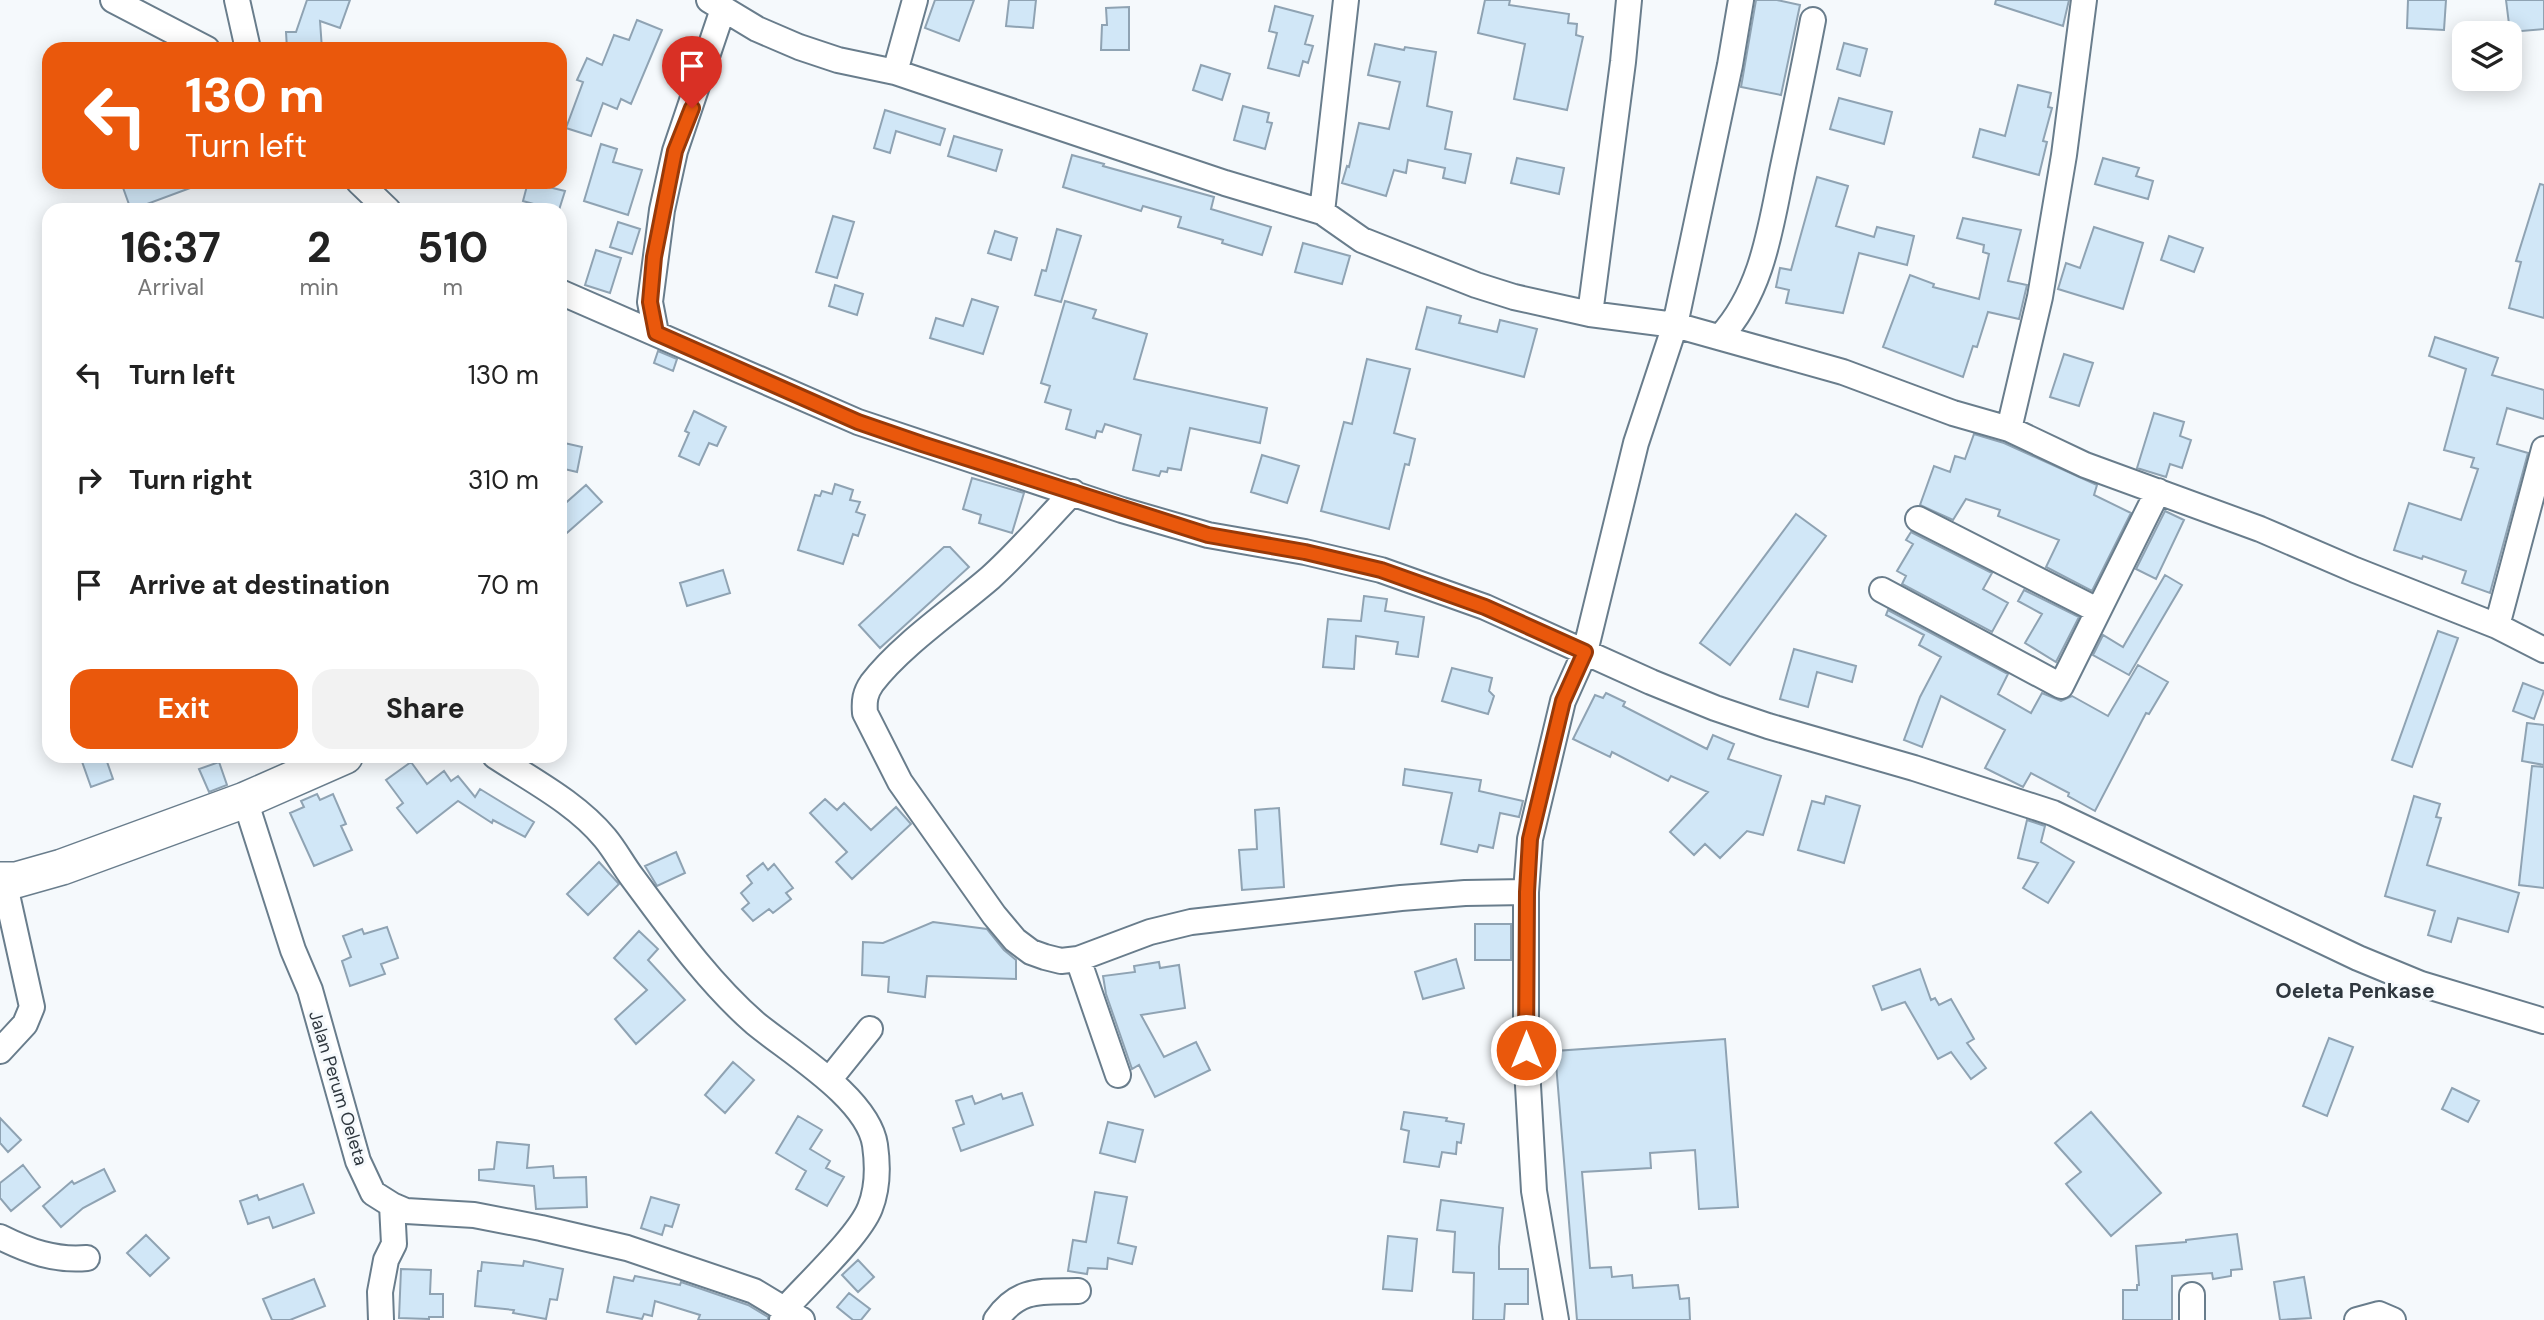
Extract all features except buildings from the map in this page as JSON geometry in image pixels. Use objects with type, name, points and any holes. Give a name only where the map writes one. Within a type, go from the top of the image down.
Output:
[{"type":"street","points":[[113,0],[194,42]]},
{"type":"street","points":[[237,0],[246,42]]},
{"type":"street","points":[[895,72],[915,0]]},
{"type":"street","points":[[1322,212],[1346,0]]},
{"type":"street","points":[[1590,314],[1629,0]]},
{"type":"street","points":[[1556,1320],[1534,1191],[1526,1050],[1530,839],[1563,701],[1585,652],[1636,443],[1675,325],[1741,0]]},
{"type":"street","points":[[2009,429],[2040,297],[2064,155],[2084,0]]},
{"type":"street","points":[[656,333],[650,302],[662,210],[675,151],[716,5],[757,29],[799,47],[838,60],[895,72],[1225,183],[1322,212],[1362,240],[1414,262],[1514,297],[1590,314],[1675,325],[1843,372],[1953,413],[2009,429],[2085,465],[2260,528],[2355,570],[2497,626],[2544,650]]},
{"type":"street","points":[[1720,337],[1731,325],[1757,276],[1768,240],[1813,20]]},
{"type":"street","points":[[365,189],[378,203]]},
{"type":"street","points":[[567,295],[858,422],[1208,535],[1305,552],[1381,570],[1485,607],[1651,682],[1768,726],[1902,764],[2053,813],[2358,958],[2421,984],[2544,1021]]},
{"type":"street","points":[[2497,626],[2544,449]]},
{"type":"street","points":[[1882,590],[2061,686],[2158,491]]},
{"type":"street","points":[[1073,492],[993,576],[897,657],[874,681],[866,692],[864,702],[865,713],[900,782],[994,915],[1015,940],[1031,952],[1061,961],[1078,959],[1150,932],[1191,922],[1401,898],[1527,892]]},
{"type":"street","points":[[1918,519],[2097,610]]},
{"type":"street","points":[[0,1051],[25,1024],[32,1007],[2,881],[30,877],[62,867],[245,800],[329,763]]},
{"type":"street","points":[[381,1320],[380,1292],[386,1261],[394,1244],[392,1205],[406,1211],[474,1215],[627,1248],[754,1291],[790,1316],[855,1233],[870,1209],[876,1185],[875,1142],[867,1123],[829,1080],[755,1023],[722,992],[606,839],[587,820],[563,800],[506,763]]},
{"type":"street","name":"Jalan Perum Oeleta","points":[[245,800],[293,950],[310,990],[358,1161],[373,1193],[392,1205]]},
{"type":"street","points":[[1078,959],[1118,1075]]},
{"type":"street","points":[[829,1080],[870,1029]]},
{"type":"street","points":[[0,1237],[38,1254],[72,1260],[87,1258]]},
{"type":"street","points":[[996,1320],[1016,1298],[1035,1293],[1077,1291]]},
{"type":"street","points":[[2192,1295],[2192,1320]]},
{"type":"street","points":[[2357,1320],[2379,1314],[2393,1320]]},
{"type":"district","name":"Oeleta Penkase","points":[[2355,991]]},
{"type":"route","points":[[692,108],[675,151],[654,257],[650,302],[656,333],[858,422],[922,444],[1122,510],[1208,535],[1305,552],[1381,570],[1485,607],[1585,652],[1563,701],[1530,839],[1526,1050]]}]
